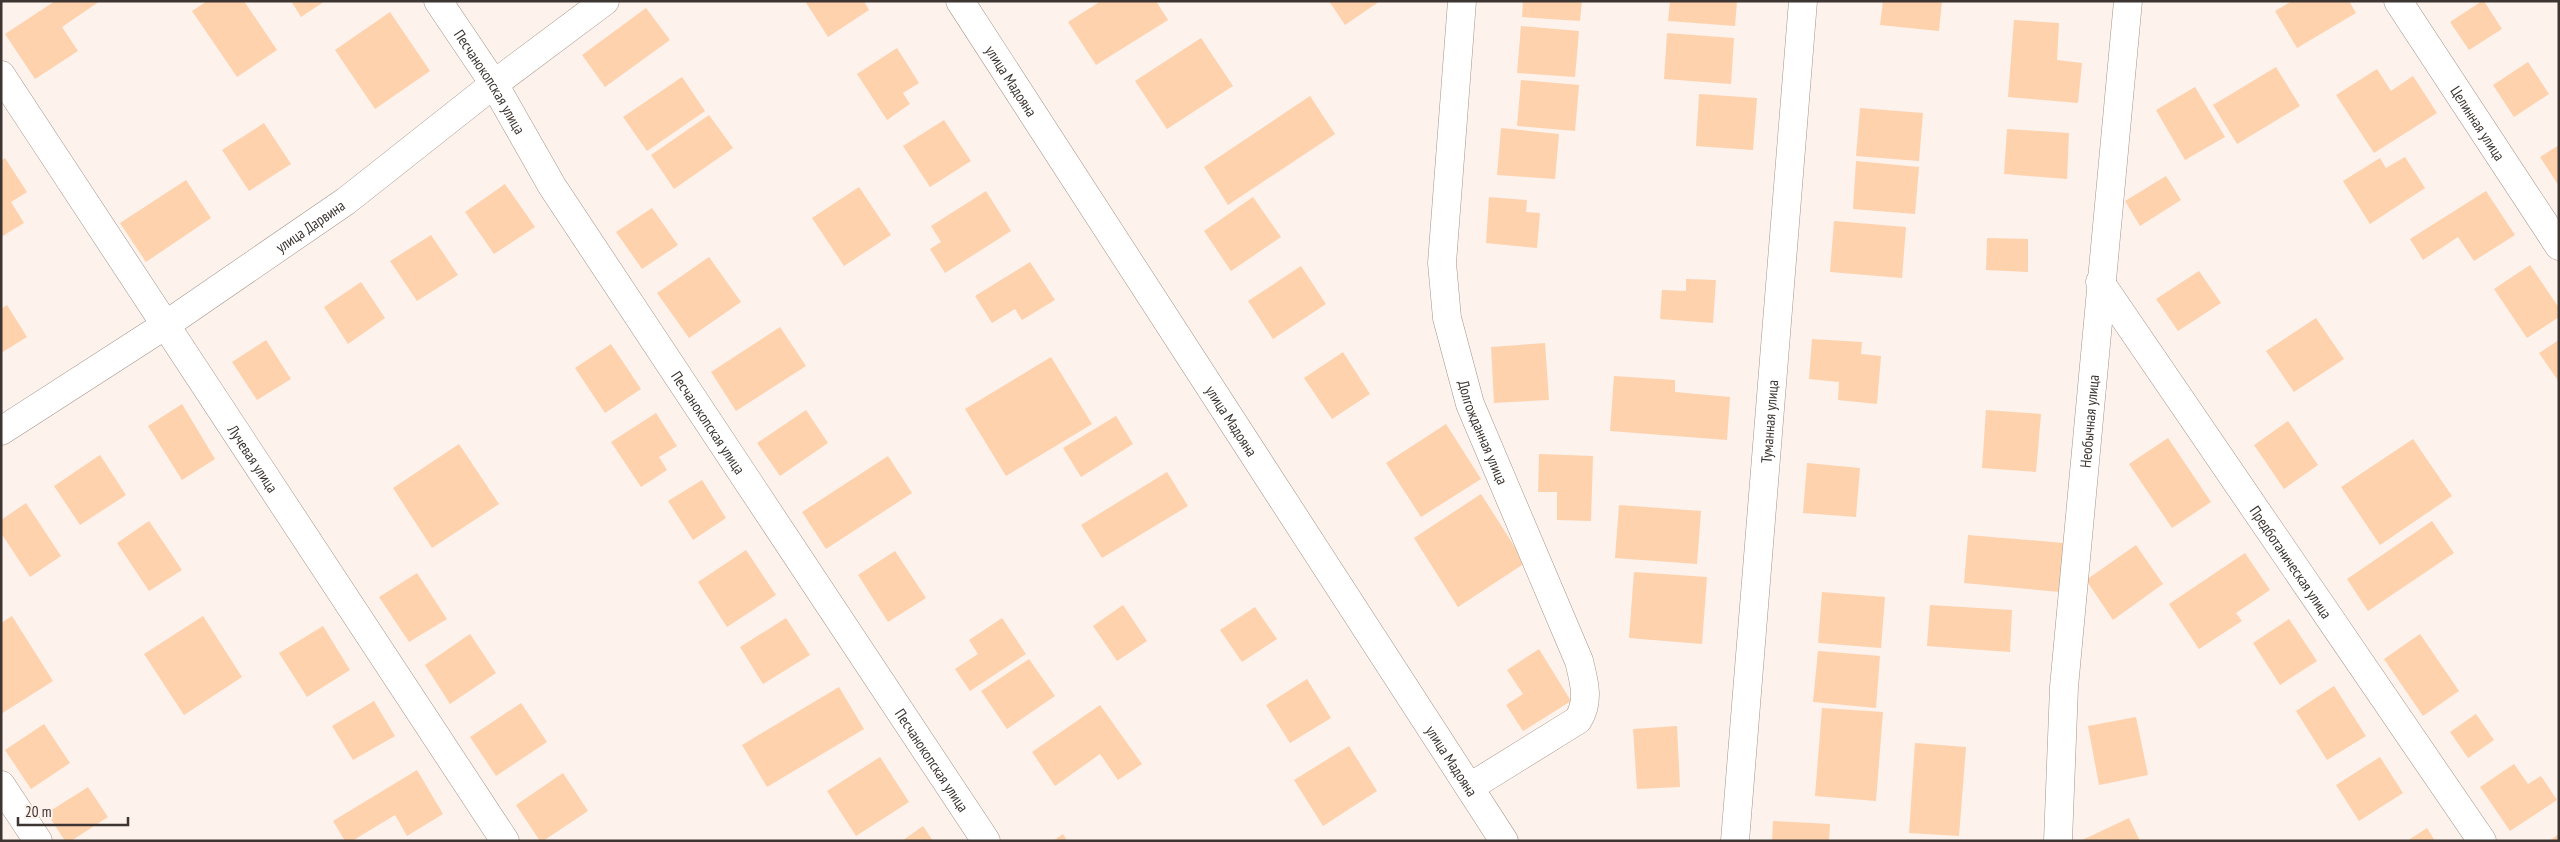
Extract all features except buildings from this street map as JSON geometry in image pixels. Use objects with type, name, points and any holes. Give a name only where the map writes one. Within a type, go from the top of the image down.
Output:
[{"type":"street","name":"Песчанокопская улица","points":[[438,1],[494,84],[552,186],[986,841]]},
{"type":"street","name":"улица Дарвина","points":[[1,431],[167,324],[346,201],[494,84],[605,1]]},
{"type":"street","name":"улица Мадояна","points":[[960,1],[1504,841]]},
{"type":"street","name":"Долгожданная улица","points":[[1462,1],[1442,263],[1447,318],[1470,404],[1579,661],[1585,688],[1585,710],[1578,720],[1470,787]]},
{"type":"street","name":"Туманная улица","points":[[1735,841],[1803,1]]},
{"type":"street","name":"Необычная улица","points":[[2058,841],[2064,687],[2100,282],[2128,1]]},
{"type":"street","name":"Целинная улица","points":[[2398,1],[2559,246]]},
{"type":"street","name":"Лучевая улица","points":[[1,75],[167,324],[505,841]]},
{"type":"street","name":"Предботаническая улица","points":[[2100,282],[2482,841]]},
{"type":"street","points":[[1,785],[38,841]]}]
